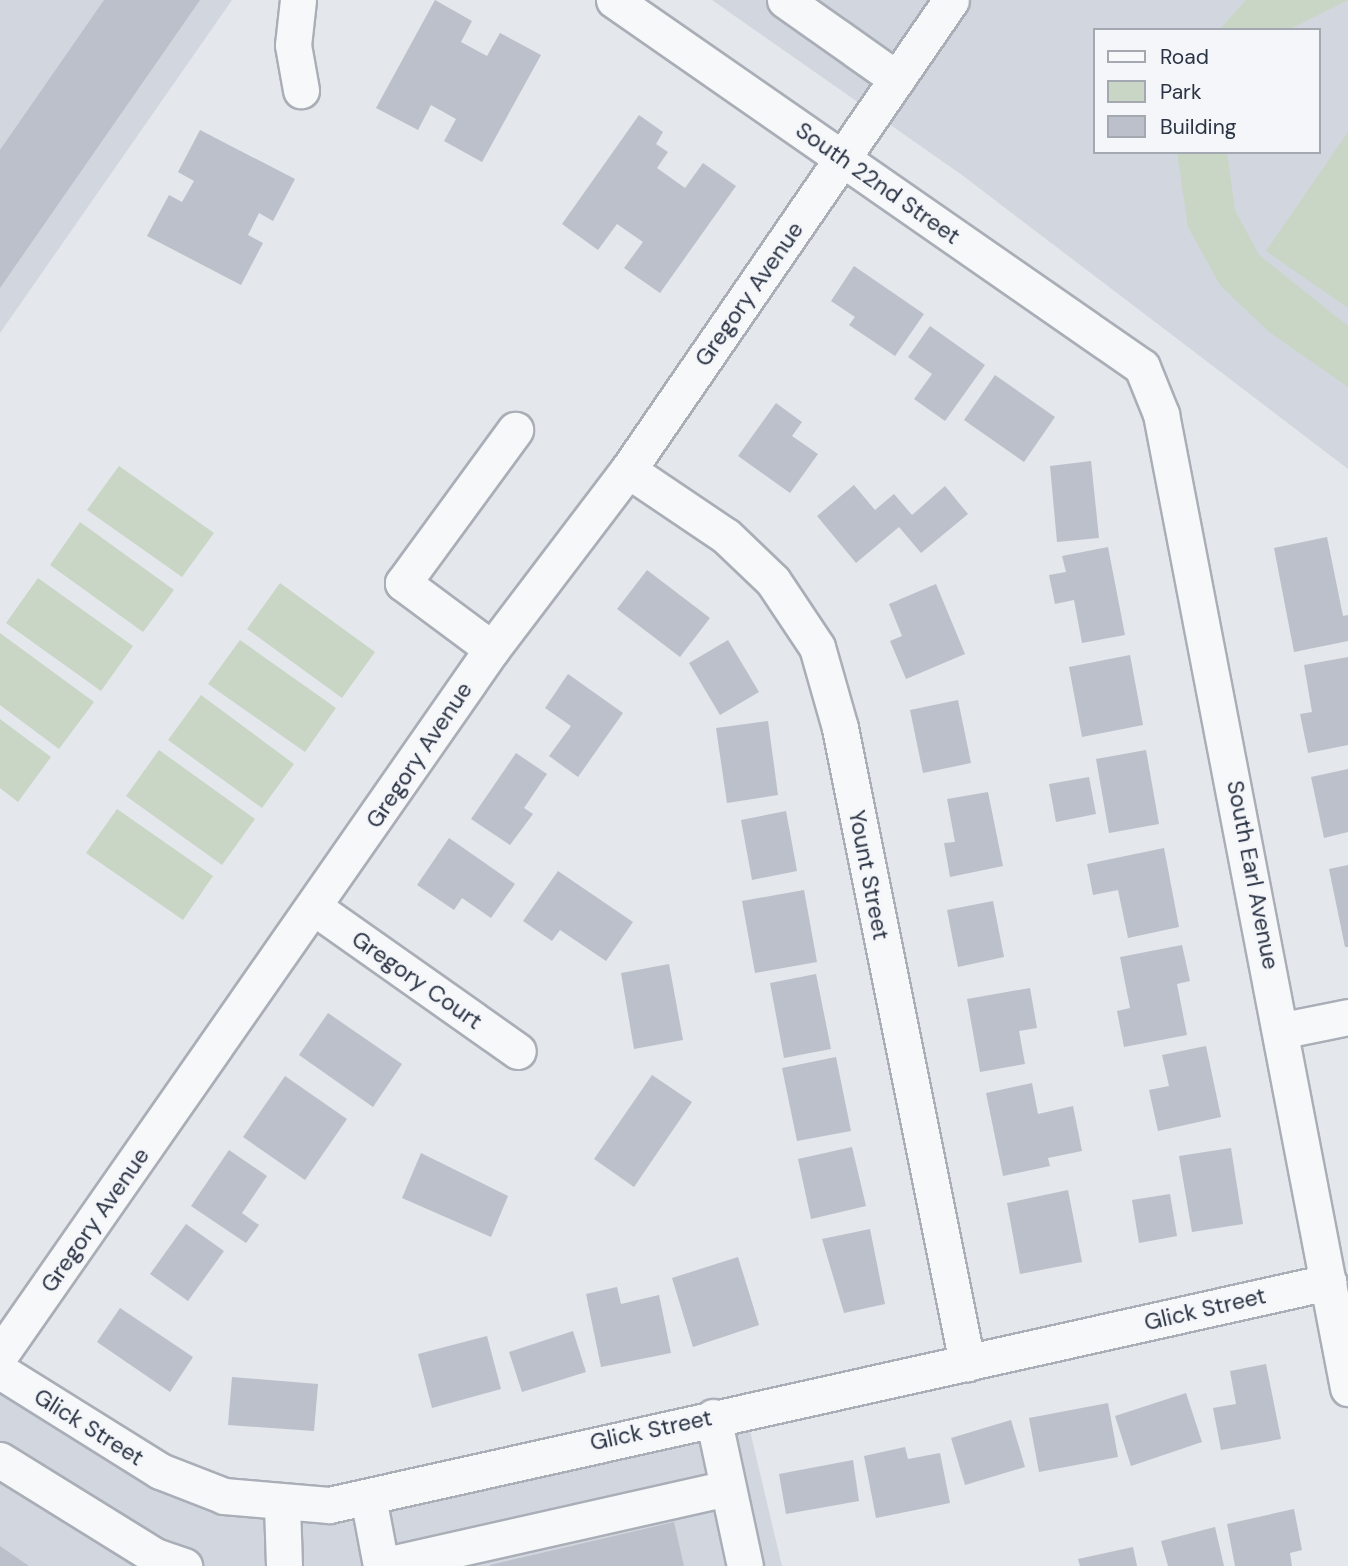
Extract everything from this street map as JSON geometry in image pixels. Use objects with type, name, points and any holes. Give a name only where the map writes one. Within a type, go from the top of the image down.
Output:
[{"type":"street","points":[[298,0],[293,45],[301,90]]},
{"type":"street","name":"South 22nd Street","points":[[614,0],[1142,367]]},
{"type":"street","points":[[785,0],[897,79]]},
{"type":"street","name":"Gregory Avenue","points":[[0,1355],[315,908],[492,649],[628,470],[951,0]]},
{"type":"street","name":"South Earl Avenue","points":[[1142,367],[1161,414],[1284,1030],[1348,1388]]},
{"type":"street","points":[[492,649],[403,583],[515,430]]},
{"type":"street","name":"Yount Street","points":[[628,470],[726,536],[773,582],[817,647],[840,728],[967,1363]]},
{"type":"street","name":"Gregory Court","points":[[315,908],[519,1051]]},
{"type":"street","points":[[1284,1030],[1348,1017]]},
{"type":"street","name":"Glick Street","points":[[0,1371],[160,1471],[224,1496],[282,1505],[368,1497],[713,1417],[1328,1282]]},
{"type":"street","points":[[713,1417],[745,1566]]},
{"type":"street","points":[[0,1460],[155,1556],[184,1566]]},
{"type":"street","points":[[368,1497],[381,1566],[727,1488]]},
{"type":"street","points":[[282,1505],[284,1566]]},
{"type":"shaded area","points":[[0,0],[232,0],[0,333]]},
{"type":"shaded area","points":[[712,0],[1348,0],[1348,469],[962,175]]},
{"type":"shaded area","points":[[0,1371],[160,1471],[282,1505],[745,1410],[782,1566],[0,1566]]},
{"type":"green space","points":[[1246,0],[1348,0],[1292,28],[1221,28]]},
{"type":"green space","points":[[1348,132],[1348,308],[1266,251]]},
{"type":"green space","points":[[1177,154],[1227,154],[1235,210],[1259,255],[1348,326],[1348,387],[1268,331],[1220,285],[1188,227]]},
{"type":"green space","points":[[119,466],[214,533],[182,577],[87,510]]},
{"type":"green space","points":[[80,522],[174,590],[143,632],[50,565]]},
{"type":"green space","points":[[38,578],[133,646],[101,691],[6,623]]},
{"type":"green space","points":[[280,583],[375,652],[342,698],[247,629]]},
{"type":"green space","points":[[0,633],[94,702],[59,749],[0,705]]},
{"type":"green space","points":[[240,640],[336,708],[305,752],[208,684]]},
{"type":"green space","points":[[201,695],[294,764],[262,808],[168,740]]},
{"type":"green space","points":[[0,719],[51,757],[18,802],[0,788]]},
{"type":"green space","points":[[159,750],[255,819],[222,865],[126,796]]},
{"type":"green space","points":[[117,809],[213,876],[183,920],[86,853]]},
{"type":"building","points":[[104,0],[200,0],[0,288],[0,150]]},
{"type":"building","points":[[435,0],[472,21],[461,42],[487,56],[500,33],[541,55],[482,162],[444,141],[456,119],[431,105],[418,130],[376,108]]},
{"type":"building","points":[[639,115],[663,132],[656,144],[668,152],[657,168],[685,188],[703,163],[736,186],[660,293],[624,268],[643,242],[617,224],[598,250],[562,224]]},
{"type":"building","points":[[200,130],[295,179],[273,221],[259,213],[248,235],[263,243],[241,285],[147,236],[169,195],[182,202],[194,181],[178,172]]},
{"type":"building","points":[[854,266],[924,314],[895,356],[849,325],[855,317],[831,301]]},
{"type":"building","points":[[930,326],[985,365],[945,421],[914,399],[932,374],[908,357]]},
{"type":"building","points":[[995,375],[1055,417],[1024,462],[964,420]]},
{"type":"building","points":[[776,403],[802,422],[792,436],[818,454],[790,493],[738,456]]},
{"type":"building","points":[[1091,461],[1099,538],[1057,542],[1050,466]]},
{"type":"building","points":[[854,485],[875,510],[894,494],[912,515],[945,486],[968,514],[921,553],[899,527],[856,563],[817,516]]},
{"type":"building","points":[[1327,537],[1343,616],[1348,615],[1348,641],[1294,652],[1274,548]]},
{"type":"building","points":[[1108,547],[1125,635],[1082,643],[1074,600],[1055,604],[1049,575],[1066,572],[1062,556]]},
{"type":"building","points":[[647,570],[710,618],[680,657],[617,609]]},
{"type":"building","points":[[936,584],[965,654],[906,679],[890,641],[902,636],[889,604]]},
{"type":"building","points":[[728,640],[759,692],[720,715],[689,663]]},
{"type":"building","points":[[1130,655],[1143,725],[1082,737],[1069,667]]},
{"type":"building","points":[[1348,657],[1348,745],[1308,753],[1300,714],[1312,712],[1304,665]]},
{"type":"building","points":[[568,674],[623,713],[578,777],[549,756],[571,726],[545,708]]},
{"type":"building","points":[[958,700],[971,763],[923,773],[910,710]]},
{"type":"building","points":[[768,721],[778,795],[727,803],[716,728]]},
{"type":"building","points":[[1146,750],[1159,824],[1109,833],[1096,759]]},
{"type":"building","points":[[516,753],[547,774],[524,808],[533,814],[510,845],[471,819]]},
{"type":"building","points":[[1348,769],[1348,832],[1324,838],[1311,777]]},
{"type":"building","points":[[1089,777],[1096,814],[1056,822],[1049,784]]},
{"type":"building","points":[[988,792],[1003,866],[950,877],[944,843],[955,842],[947,799]]},
{"type":"building","points":[[786,811],[797,871],[752,880],[741,820]]},
{"type":"building","points":[[449,838],[515,884],[491,918],[462,898],[454,910],[417,885]]},
{"type":"building","points":[[1164,848],[1179,927],[1128,938],[1118,890],[1093,895],[1087,864]]},
{"type":"building","points":[[1348,865],[1348,947],[1345,947],[1329,869]]},
{"type":"building","points":[[558,871],[633,922],[606,961],[560,930],[552,941],[523,921]]},
{"type":"building","points":[[804,890],[817,962],[755,973],[742,901]]},
{"type":"building","points":[[993,901],[1004,957],[958,967],[947,910]]},
{"type":"building","points":[[1182,945],[1190,981],[1177,984],[1187,1035],[1124,1047],[1117,1011],[1130,1008],[1120,957]]},
{"type":"building","points":[[669,964],[683,1040],[634,1049],[621,973]]},
{"type":"building","points":[[816,974],[831,1049],[784,1058],[770,983]]},
{"type":"building","points":[[1030,988],[1037,1028],[1019,1031],[1025,1064],[980,1072],[967,999]]},
{"type":"building","points":[[328,1013],[402,1064],[373,1107],[299,1055]]},
{"type":"building","points":[[1206,1046],[1221,1117],[1158,1131],[1149,1090],[1169,1086],[1162,1055]]},
{"type":"building","points":[[836,1057],[851,1131],[797,1141],[782,1068]]},
{"type":"building","points":[[652,1075],[692,1102],[634,1187],[594,1159]]},
{"type":"building","points":[[285,1076],[347,1119],[305,1180],[243,1137]]},
{"type":"building","points":[[1032,1083],[1038,1114],[1073,1106],[1082,1151],[1048,1158],[1050,1166],[1003,1176],[986,1093]]},
{"type":"building","points":[[852,1147],[866,1206],[811,1219],[798,1159]]},
{"type":"building","points":[[1231,1148],[1243,1224],[1192,1232],[1179,1156]]},
{"type":"building","points":[[229,1150],[267,1176],[242,1213],[259,1225],[246,1243],[191,1206]]},
{"type":"building","points":[[421,1153],[508,1196],[491,1237],[402,1198]]},
{"type":"building","points":[[1068,1190],[1082,1262],[1020,1274],[1007,1203]]},
{"type":"building","points":[[1170,1194],[1177,1236],[1139,1243],[1132,1200]]},
{"type":"building","points":[[186,1224],[224,1251],[188,1301],[150,1274]]},
{"type":"building","points":[[870,1229],[885,1304],[844,1313],[822,1239]]},
{"type":"building","points":[[738,1257],[759,1325],[693,1347],[672,1278]]},
{"type":"building","points":[[617,1287],[621,1304],[659,1295],[671,1353],[601,1367],[586,1294]]},
{"type":"building","points":[[120,1308],[193,1357],[170,1392],[97,1342]]},
{"type":"building","points":[[573,1331],[586,1372],[522,1392],[509,1352]]},
{"type":"building","points":[[487,1336],[501,1389],[432,1408],[418,1354]]},
{"type":"building","points":[[1266,1364],[1281,1439],[1221,1450],[1213,1408],[1236,1404],[1230,1371]]},
{"type":"building","points":[[232,1377],[318,1384],[314,1431],[228,1425]]},
{"type":"building","points":[[1186,1393],[1202,1442],[1131,1466],[1115,1416]]},
{"type":"building","points":[[1108,1403],[1118,1457],[1039,1472],[1029,1418]]},
{"type":"building","points":[[1011,1420],[1025,1467],[965,1485],[951,1438]]},
{"type":"building","points":[[905,1447],[908,1459],[940,1453],[950,1503],[876,1518],[864,1456]]},
{"type":"building","points":[[853,1460],[859,1501],[786,1514],[779,1474]]},
{"type":"building","points":[[1294,1509],[1302,1550],[1290,1553],[1292,1566],[1235,1566],[1227,1524]]},
{"type":"building","points":[[674,1522],[684,1566],[490,1566],[490,1565]]},
{"type":"building","points":[[1215,1527],[1224,1566],[1168,1566],[1161,1541]]},
{"type":"building","points":[[0,1546],[29,1566],[0,1566]]},
{"type":"building","points":[[1133,1547],[1137,1566],[1080,1566],[1078,1559]]}]
